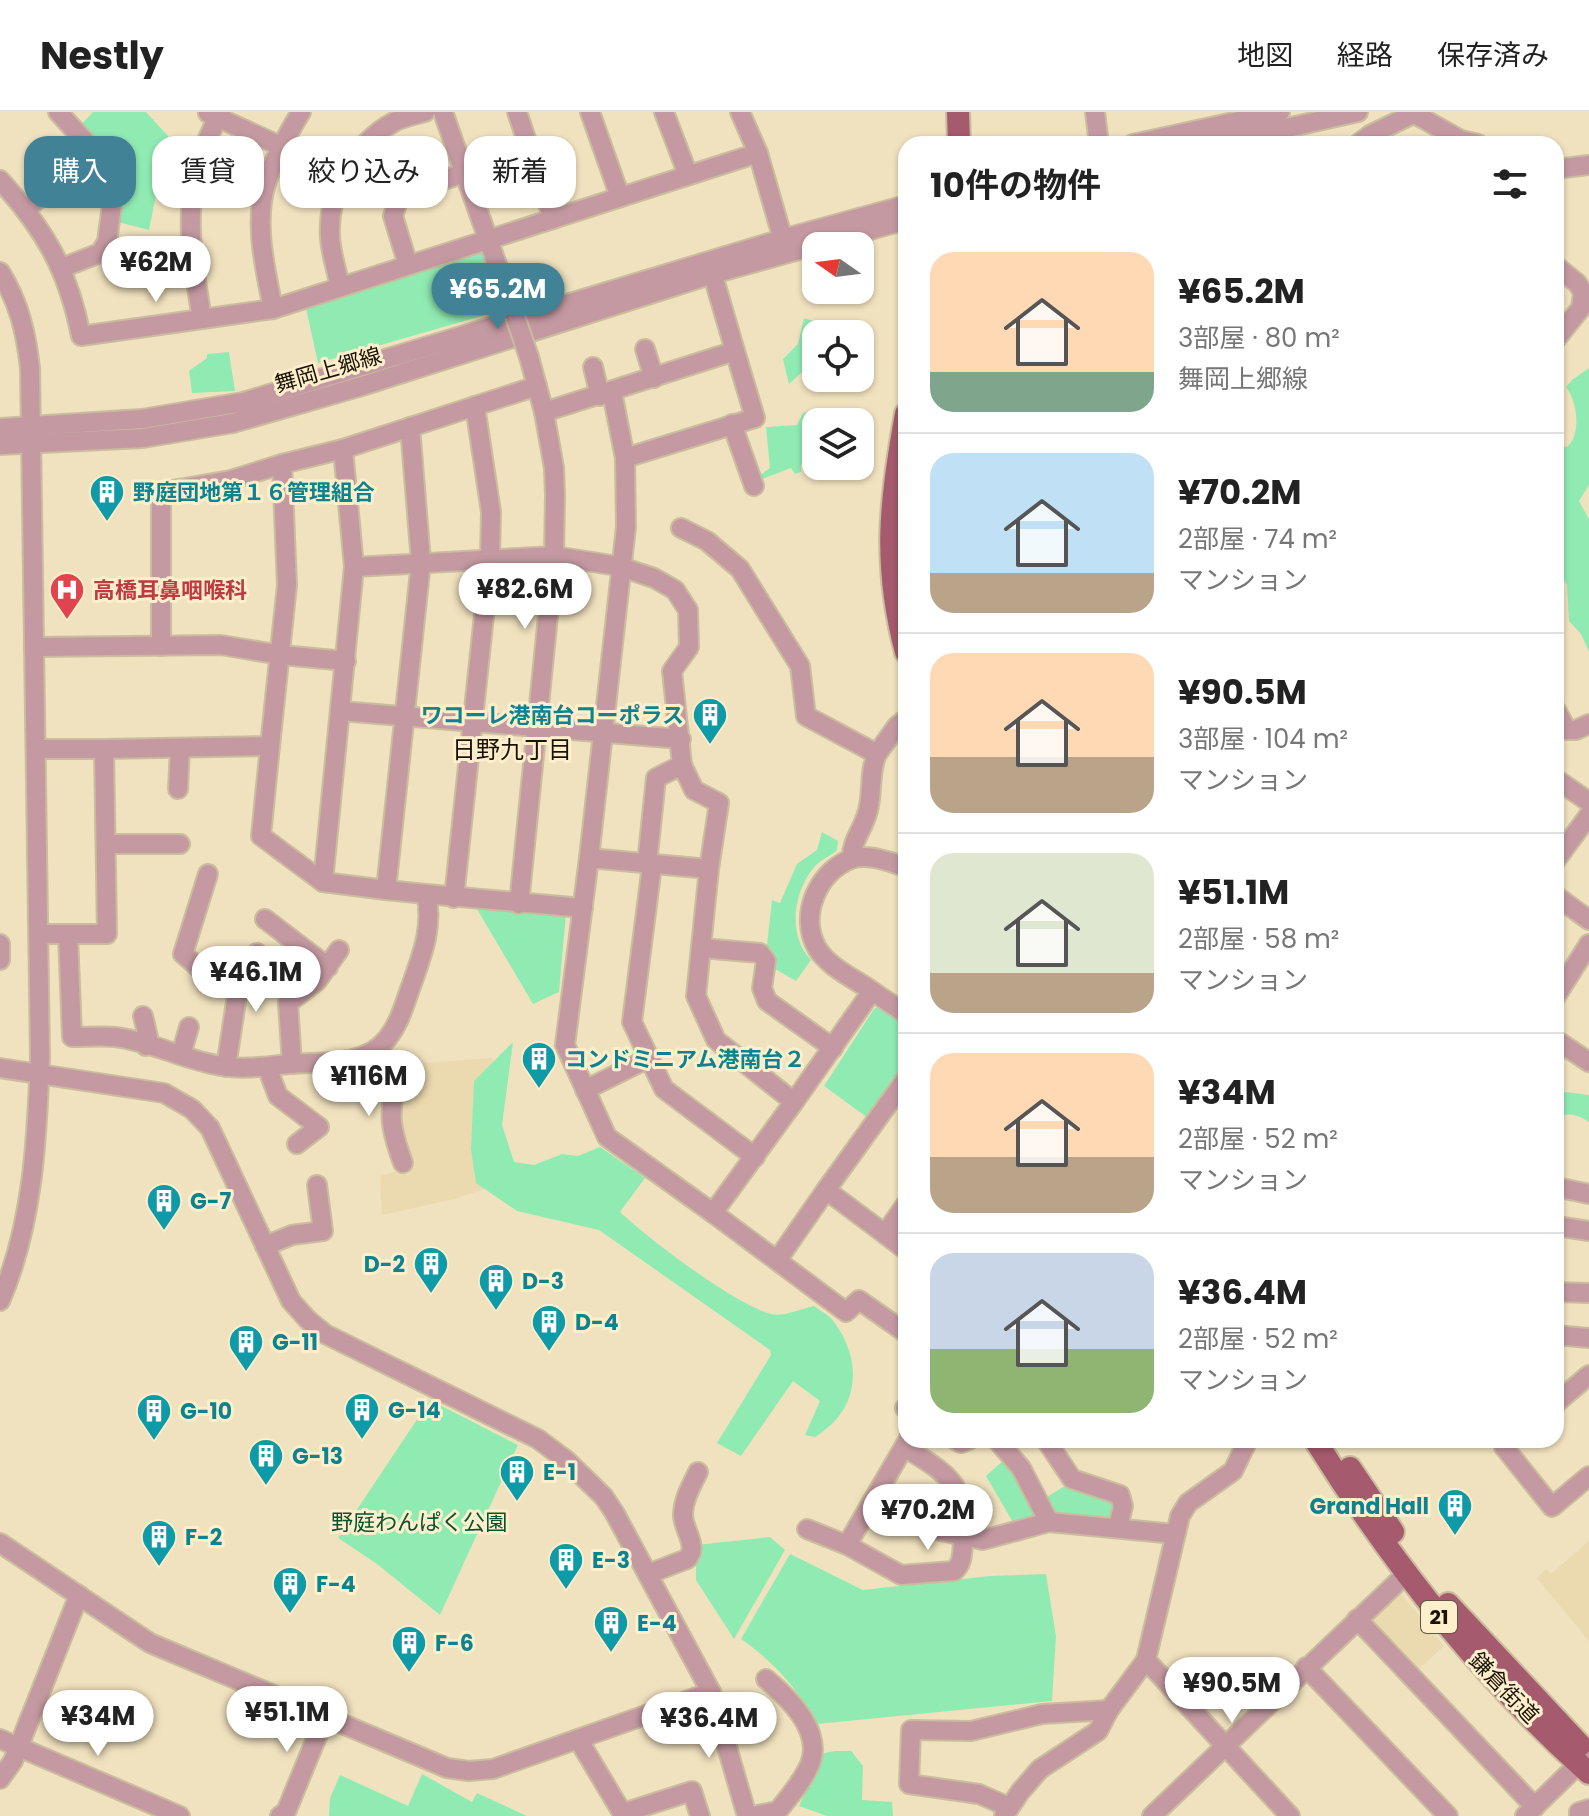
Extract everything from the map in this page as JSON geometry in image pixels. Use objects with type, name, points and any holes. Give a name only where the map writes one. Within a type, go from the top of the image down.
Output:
[{"type":"main road","points":[[943,112],[944,136]]},
{"type":"main road","points":[[958,112],[959,136]]},
{"type":"main road","points":[[898,458],[892,491],[890,534],[898,613]]},
{"type":"main road","name":"鎌倉街道","points":[[1320,1448],[1360,1512],[1478,1664],[1586,1761]]},
{"type":"main road","name":"鎌倉街道","points":[[1336,1448],[1394,1534],[1453,1610],[1586,1761]]},
{"type":"street","points":[[58,112],[81,136]]},
{"type":"street","points":[[288,136],[301,112]]},
{"type":"street","points":[[375,136],[396,121],[425,112]]},
{"type":"street","points":[[408,265],[393,216],[400,195],[464,173],[443,112]]},
{"type":"street","points":[[517,112],[553,219]]},
{"type":"street","points":[[590,112],[620,197]]},
{"type":"street","points":[[664,112],[688,175]]},
{"type":"street","points":[[740,112],[758,153],[785,246]]},
{"type":"street","points":[[1095,112],[1098,136]]},
{"type":"street","points":[[1170,136],[1280,112]]},
{"type":"street","points":[[1251,136],[1358,112]]},
{"type":"street","points":[[1369,136],[1412,113],[1454,136]]},
{"type":"street","points":[[202,319],[190,248],[189,205],[199,157],[215,114],[280,146]]},
{"type":"street","points":[[273,309],[261,225],[264,191],[280,152]]},
{"type":"street","points":[[0,180],[26,210],[62,268],[75,305],[81,336],[273,309],[758,153]]},
{"type":"street","points":[[1564,168],[1589,165]]},
{"type":"street","points":[[62,268],[100,253],[107,242],[112,208]]},
{"type":"street","points":[[332,208],[330,237],[340,287]]},
{"type":"street","points":[[477,208],[529,357],[544,412],[554,468],[554,556],[519,904]]},
{"type":"street","name":"舞岡上郷線","points":[[31,436],[243,402],[711,268],[898,208]]},
{"type":"street","name":"舞岡上郷線","points":[[785,246],[898,222]]},
{"type":"street","points":[[625,458],[755,418],[711,268]]},
{"type":"street","points":[[0,272],[10,288],[25,328],[30,368],[40,1074],[38,1125],[29,1192],[17,1251],[0,1301]]},
{"type":"street","points":[[1564,272],[1583,292],[1581,308],[1564,328]]},
{"type":"street","points":[[645,349],[654,378]]},
{"type":"street","points":[[544,412],[735,351]]},
{"type":"street","points":[[593,367],[606,394],[625,458],[626,527],[565,1045],[607,1137],[778,1259],[846,1312],[859,1300],[898,1327]]},
{"type":"street","points":[[161,646],[161,492],[231,480],[343,449],[537,386]]},
{"type":"street","points":[[454,898],[490,559],[491,512],[475,406]]},
{"type":"street","points":[[732,424],[754,486]]},
{"type":"street","points":[[386,890],[421,562],[410,427]]},
{"type":"street","points":[[0,428],[31,436]]},
{"type":"street","points":[[0,445],[31,436]]},
{"type":"street","points":[[323,882],[354,567],[343,449]]},
{"type":"street","points":[[282,464],[287,585],[261,836],[323,882],[454,898],[583,908]]},
{"type":"street","points":[[681,528],[707,541],[740,569],[800,666],[806,716],[877,754]]},
{"type":"street","points":[[354,567],[554,556],[622,567],[654,578],[675,590],[688,610],[689,647],[672,671],[682,765],[694,790],[719,803],[696,996],[716,1040],[794,1102]]},
{"type":"street","points":[[34,647],[221,645],[346,661]]},
{"type":"street","points":[[341,711],[681,739]]},
{"type":"street","points":[[851,859],[853,840],[867,817],[872,766],[898,725]]},
{"type":"street","points":[[36,749],[270,746]]},
{"type":"street","points":[[178,789],[180,748]]},
{"type":"street","points":[[39,934],[107,934],[104,749]]},
{"type":"street","points":[[682,765],[656,778],[650,864],[632,1022],[664,1089],[755,1157]]},
{"type":"street","points":[[1564,785],[1589,802]]},
{"type":"street","points":[[1564,849],[1589,815]]},
{"type":"street","points":[[106,844],[173,842]]},
{"type":"street","points":[[898,865],[870,857],[851,859],[826,875],[814,893],[812,931],[817,948],[831,963],[898,1009]]},
{"type":"street","points":[[589,858],[709,869]]},
{"type":"street","points":[[208,874],[183,954],[212,979],[238,989]]},
{"type":"street","points":[[365,1056],[385,1041],[398,1022],[428,929],[431,914],[426,894]]},
{"type":"street","points":[[1564,902],[1589,920]]},
{"type":"street","points":[[265,919],[284,928],[328,967]]},
{"type":"street","points":[[68,934],[72,1037],[116,1037],[226,1067],[319,1064],[365,1056],[401,1064],[390,1122],[403,1163]]},
{"type":"street","points":[[0,944],[0,960]]},
{"type":"street","points":[[1564,983],[1589,944]]},
{"type":"street","points":[[701,948],[760,953],[766,961],[762,988],[767,1001],[833,1048]]},
{"type":"street","points":[[292,1064],[283,1002],[317,981],[339,950]]},
{"type":"street","points":[[226,1067],[238,989],[257,953]]},
{"type":"street","points":[[713,1213],[872,991]]},
{"type":"street","points":[[143,1016],[148,1037],[146,1046]]},
{"type":"street","points":[[181,1055],[189,1027]]},
{"type":"street","points":[[1564,1045],[1589,1062]]},
{"type":"street","points":[[585,1090],[649,1058]]},
{"type":"street","points":[[267,1067],[278,1096],[319,1127],[297,1144]]},
{"type":"street","points":[[0,1068],[164,1093],[192,1109],[210,1128],[291,1301],[325,1334],[538,1439],[566,1460],[604,1497],[711,1692],[747,1816]]},
{"type":"street","points":[[778,1259],[898,1090]]},
{"type":"street","points":[[265,1246],[292,1235],[323,1231],[317,1185]]},
{"type":"street","points":[[1564,1189],[1589,1194]]},
{"type":"street","points":[[826,1190],[898,1244]]},
{"type":"street","points":[[885,1234],[898,1215]]},
{"type":"street","points":[[1564,1227],[1589,1231]]},
{"type":"street","points":[[1564,1292],[1589,1293]]},
{"type":"street","points":[[1564,1336],[1589,1338]]},
{"type":"street","points":[[1564,1396],[1589,1375]]},
{"type":"street","points":[[847,1545],[904,1448]]},
{"type":"street","points":[[807,1529],[847,1545],[901,1575],[954,1571],[961,1565],[963,1504],[951,1480],[942,1470],[912,1448]]},
{"type":"street","points":[[1004,1448],[1021,1468],[1049,1522]]},
{"type":"street","points":[[1051,1448],[1072,1479],[1120,1495],[1123,1506],[1118,1527]]},
{"type":"street","points":[[1109,1710],[1042,1714],[971,1731],[911,1730],[909,1784],[979,1794],[1007,1812],[1040,1769],[1098,1731],[1109,1710],[1146,1660],[1180,1516],[1188,1503],[1233,1471],[1244,1448]]},
{"type":"street","points":[[1505,1448],[1552,1507],[1589,1476]]},
{"type":"street","points":[[648,1574],[687,1559],[692,1554],[683,1510],[698,1472]]},
{"type":"street","points":[[872,1503],[941,1531],[983,1540],[1049,1522],[1175,1534]]},
{"type":"street","points":[[0,1543],[150,1643],[447,1768],[469,1771],[493,1769],[711,1692]]},
{"type":"street","points":[[1152,1816],[1406,1574]]},
{"type":"street","points":[[0,1779],[13,1761],[79,1595]]},
{"type":"street","points":[[1357,1619],[1530,1812],[1586,1761]]},
{"type":"street","points":[[1146,1660],[1290,1816]]},
{"type":"street","points":[[1306,1667],[1448,1816]]},
{"type":"street","points":[[753,1816],[778,1811],[805,1775],[812,1760],[810,1736],[794,1705],[766,1679]]},
{"type":"street","points":[[280,1816],[286,1812],[325,1717]]},
{"type":"street","points":[[720,1724],[756,1717]]},
{"type":"street","points":[[0,1739],[137,1808],[180,1816]]},
{"type":"street","points":[[578,1739],[623,1815],[692,1791],[700,1816]]},
{"type":"street","points":[[1579,1816],[1579,1812],[1589,1809]]},
{"type":"shaded area","points":[[492,1058],[491,1143],[495,1185],[458,1198],[382,1215],[380,1176],[407,1168],[395,1125],[407,1064]]},
{"type":"shaded area","points":[[1589,1541],[1589,1641],[1537,1578],[1546,1569],[1551,1574]]},
{"type":"shaded area","points":[[1398,1590],[1444,1646],[1414,1673],[1368,1618]]},
{"type":"green space","points":[[93,112],[146,112],[168,136],[152,136],[153,208],[149,230],[114,221],[117,208],[136,208],[136,136],[86,136],[79,127]]},
{"type":"green space","points":[[482,252],[499,311],[318,363],[306,308]]},
{"type":"green space","points":[[802,327],[802,372],[789,384],[783,359],[798,344]]},
{"type":"green space","points":[[229,352],[235,391],[192,393],[189,371],[207,358],[207,354]]},
{"type":"green space","points":[[1589,368],[1589,485],[1579,501],[1589,519],[1589,652],[1581,634],[1569,621],[1567,585],[1564,580],[1564,446],[1572,442],[1576,426],[1575,409],[1566,387]]},
{"type":"green space","points":[[802,415],[801,472],[795,474],[791,468],[759,480],[759,476],[770,468],[766,427],[797,425]]},
{"type":"green space","points":[[822,832],[838,841],[837,850],[808,875],[798,899],[798,938],[811,960],[796,981],[775,969],[777,962],[767,945],[772,900],[780,903],[797,864],[817,850]]},
{"type":"green space","points":[[477,909],[566,914],[559,992],[533,1004]]},
{"type":"green space","points":[[883,1005],[898,1017],[898,1077],[868,1118],[824,1086],[874,1009]]},
{"type":"green space","points":[[513,1042],[502,1125],[514,1162],[534,1165],[562,1154],[578,1156],[600,1147],[645,1178],[620,1212],[671,1254],[755,1308],[776,1315],[814,1306],[830,1317],[844,1337],[853,1369],[848,1400],[830,1426],[815,1437],[805,1435],[820,1401],[793,1381],[741,1456],[717,1443],[771,1355],[770,1350],[599,1230],[517,1211],[476,1183],[471,1149],[474,1081]]},
{"type":"green space","points":[[1564,1093],[1589,1095],[1589,1122],[1573,1115],[1564,1115]]},
{"type":"green space","name":"野庭わんぱく公園","points":[[430,1400],[518,1445],[440,1615],[377,1564],[338,1538]]},
{"type":"green space","points":[[1004,1460],[1035,1518],[1014,1524],[986,1476]]},
{"type":"green space","points":[[1065,1486],[1108,1499],[1114,1505],[1115,1520],[1057,1516],[1045,1498]]},
{"type":"green space","points":[[770,1537],[785,1550],[734,1639],[696,1580],[696,1545]]},
{"type":"green space","points":[[790,1554],[863,1590],[990,1576],[1046,1574],[1056,1636],[1052,1701],[817,1724],[784,1677],[741,1639]]},
{"type":"green space","points":[[851,1751],[863,1766],[862,1800],[892,1802],[893,1816],[827,1816],[799,1806],[824,1753]]},
{"type":"green space","points":[[422,1774],[472,1802],[477,1793],[527,1816],[329,1816],[330,1798],[340,1775],[408,1806]]},
{"type":"place","name":"野庭団地第１６管理組合","points":[[107,523]]},
{"type":"place","name":"高橋耳鼻咽喉科","points":[[67,621]]},
{"type":"place","name":"ワコーレ港南台コーポラス","points":[[710,746]]},
{"type":"place","name":"コンドミニアム港南台２","points":[[539,1090]]},
{"type":"place","name":"G-7","points":[[164,1232]]},
{"type":"place","name":"D-2","points":[[431,1295]]},
{"type":"place","name":"D-3","points":[[496,1312]]},
{"type":"place","name":"D-4","points":[[549,1353]]},
{"type":"place","name":"G-11","points":[[246,1373]]},
{"type":"place","name":"G-14","points":[[362,1441]]},
{"type":"place","name":"G-10","points":[[154,1442]]},
{"type":"place","name":"G-13","points":[[266,1487]]},
{"type":"place","name":"E-1","points":[[517,1503]]},
{"type":"place","name":"Grand Hall","points":[[1455,1537]]},
{"type":"place","name":"F-2","points":[[159,1568]]},
{"type":"place","name":"E-3","points":[[566,1591]]},
{"type":"place","name":"F-4","points":[[290,1615]]},
{"type":"place","name":"E-4","points":[[611,1654]]},
{"type":"place","name":"F-6","points":[[409,1674]]},
{"type":"district","name":"日野九丁目","points":[[512,749]]}]
